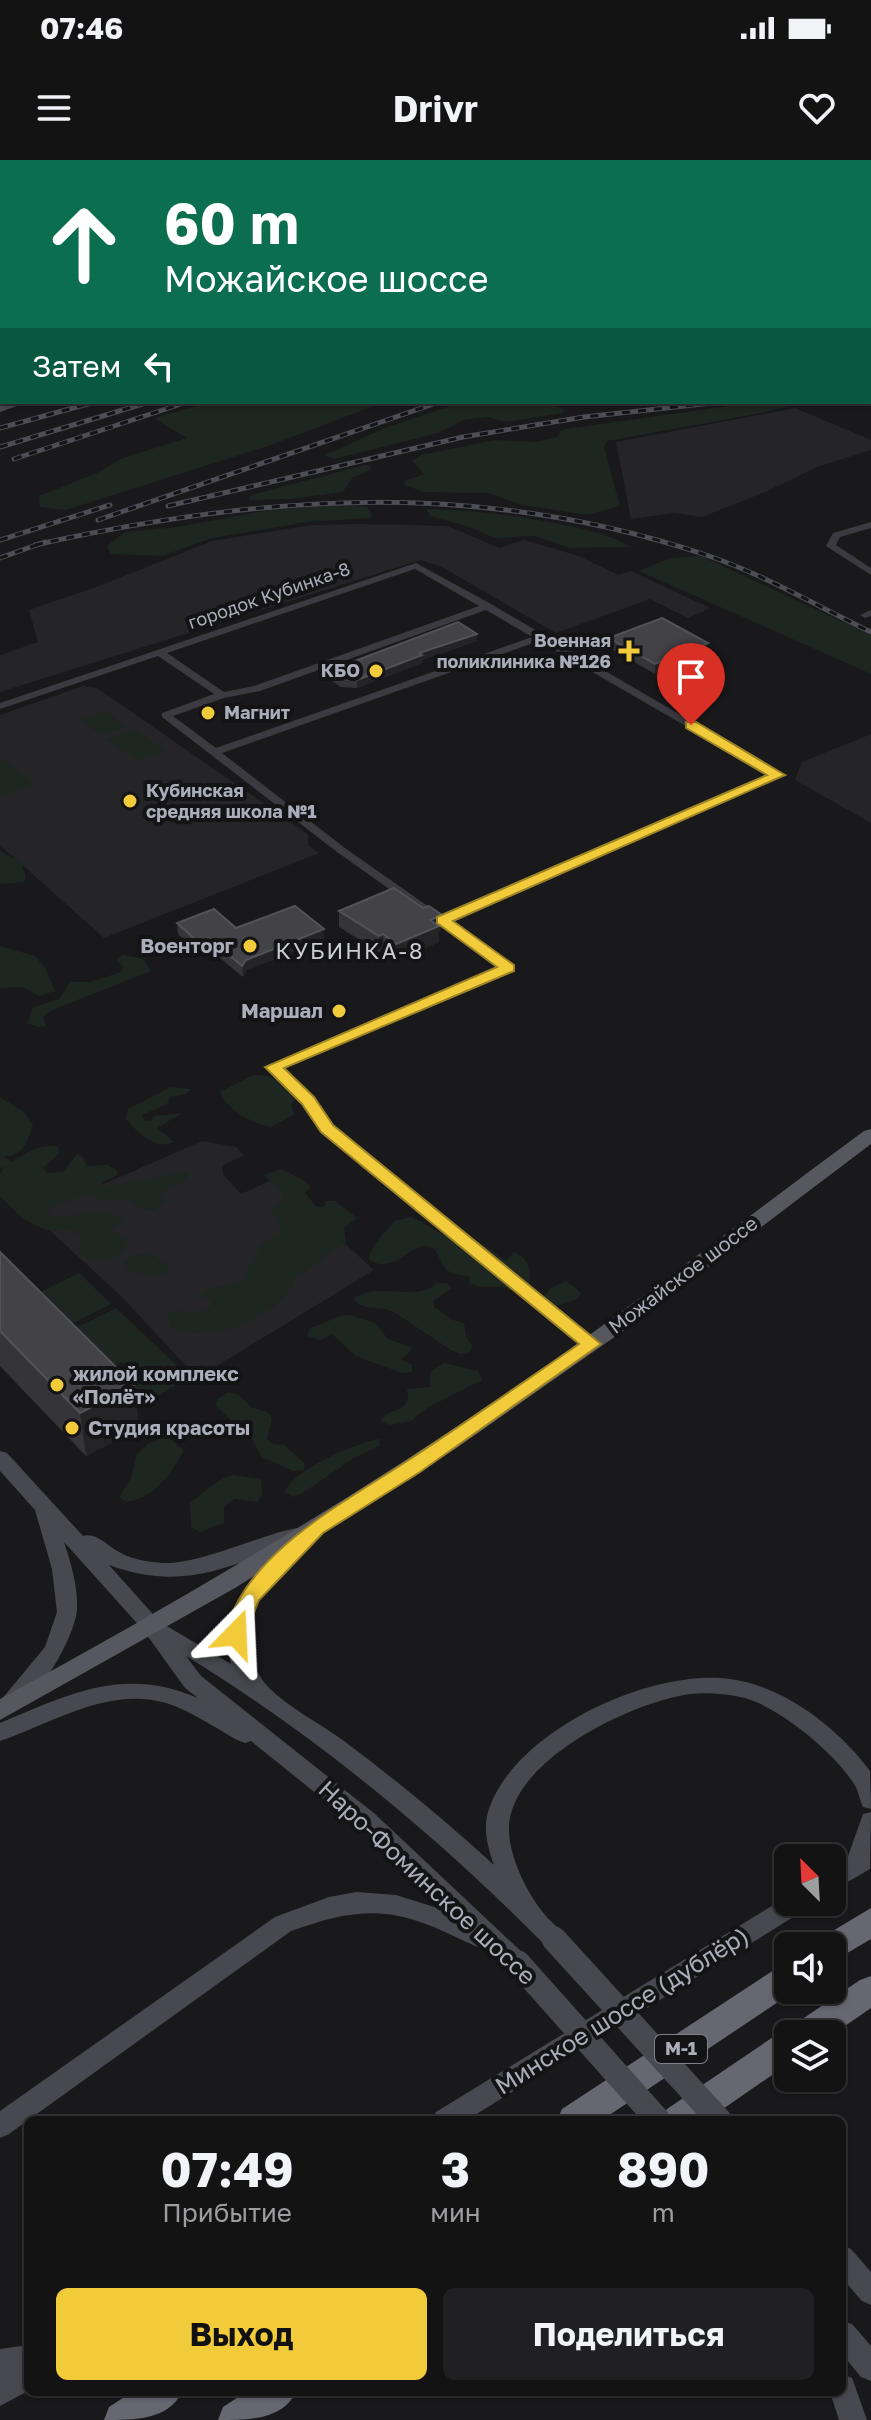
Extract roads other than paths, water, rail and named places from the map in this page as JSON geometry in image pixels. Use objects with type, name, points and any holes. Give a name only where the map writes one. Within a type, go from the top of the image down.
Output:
[{"type":"highway","points":[[846,1939],[871,1922]]},
{"type":"highway","name":"М-1","points":[[580,2116],[774,1987]]},
{"type":"highway","points":[[827,2020],[871,1990]]},
{"type":"highway","points":[[685,2116],[774,2056]]},
{"type":"highway","points":[[122,2420],[158,2396]]},
{"type":"highway","points":[[236,2420],[272,2396]]},
{"type":"main road","name":"Можайское шоссе","points":[[2,1709],[316,1528],[413,1467],[592,1344],[871,1135]]},
{"type":"main road","name":"Наро-Фоминское шоссе","points":[[0,1458],[151,1625],[193,1682],[367,1821],[514,1959],[654,2116]]},
{"type":"main road","points":[[42,1505],[110,1559],[135,1569],[156,1572],[203,1567],[316,1528]]},
{"type":"main road","points":[[2,1709],[32,1680],[50,1656],[69,1618],[62,1566],[42,1505]]},
{"type":"main road","points":[[269,1700],[248,1676],[237,1656],[236,1634],[240,1616],[251,1595],[316,1528]]},
{"type":"main road","name":"Наро-Фоминское шоссе","points":[[151,1625],[269,1700],[395,1792],[535,1919],[715,2116]]},
{"type":"main road","points":[[535,1919],[508,1875],[499,1837],[499,1809],[512,1782],[534,1757],[577,1730],[641,1698],[689,1685],[732,1687],[768,1698],[809,1724],[850,1761],[870,1791],[871,1800]]},
{"type":"main road","points":[[0,1732],[98,1698],[154,1692],[174,1697],[281,1752]]},
{"type":"main road","points":[[863,1862],[871,1821]]},
{"type":"main road","points":[[0,2126],[283,1924],[337,1905],[395,1903],[445,1919],[514,1959]]},
{"type":"main road","name":"Минское шоссе (дублёр)","points":[[451,2116],[775,1916]]},
{"type":"main road","points":[[846,2263],[871,2292]]},
{"type":"main road","points":[[846,2339],[871,2367]]},
{"type":"main road","points":[[0,2363],[24,2360]]},
{"type":"main road","points":[[0,2392],[24,2378]]},
{"type":"main road","points":[[845,2396],[853,2420]]},
{"type":"street","points":[[871,525],[836,535],[831,546],[871,572]]},
{"type":"street","name":"городок Кубинка-8","points":[[0,706],[416,566],[778,775],[442,920]]},
{"type":"street","points":[[488,606],[256,689],[222,695],[166,715],[341,850],[508,968],[273,1067],[308,1100],[327,1129],[592,1344]]},
{"type":"street","points":[[215,752],[540,637]]},
{"type":"street","points":[[159,652],[222,695]]},
{"type":"railway","points":[[0,428],[88,404]]},
{"type":"railway","points":[[0,447],[142,404]]},
{"type":"railway","points":[[14,459],[181,404]]},
{"type":"railway","points":[[98,520],[433,404]]},
{"type":"railway","points":[[168,506],[463,437],[584,417],[703,404]]},
{"type":"railway","points":[[39,544],[205,514],[288,506],[371,502],[454,505],[538,514],[621,531],[706,555],[769,581],[871,632]]},
{"type":"railway","points":[[0,540],[110,505]]},
{"type":"railway","points":[[39,544],[45,542]]},
{"type":"railway","points":[[0,558],[39,544]]},
{"type":"place","name":"Военная поликлиника №126","points":[[629,651]]},
{"type":"place","name":"КБО","points":[[376,671]]},
{"type":"place","name":"Магнит","points":[[208,713]]},
{"type":"place","name":"Кубинская средняя школа №1","points":[[130,801]]},
{"type":"place","name":"Военторг","points":[[250,946]]},
{"type":"place","name":"Маршал","points":[[339,1011]]},
{"type":"place","name":"жилой комплекс «Полёт»","points":[[57,1385]]},
{"type":"place","name":"Студия красоты","points":[[72,1428]]},
{"type":"district","name":"КУБИНКА-8","points":[[350,951]]}]
